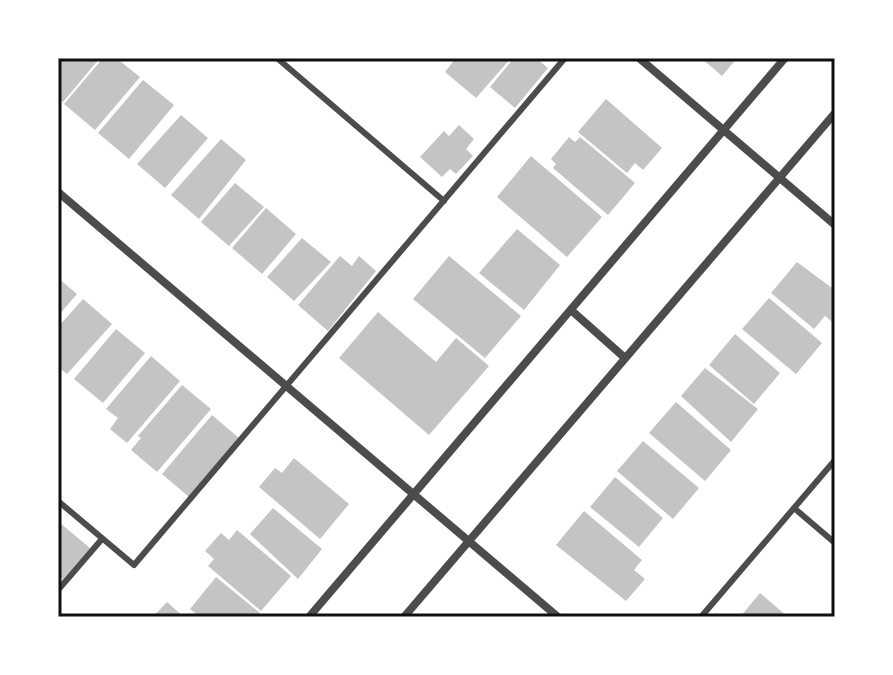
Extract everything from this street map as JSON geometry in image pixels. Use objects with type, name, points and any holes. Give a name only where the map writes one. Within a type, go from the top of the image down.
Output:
[{"type":"street","points":[[639,58],[835,225]]},
{"type":"street","points":[[309,617],[785,58]]},
{"type":"street","points":[[404,617],[835,113]]},
{"type":"street","points":[[58,192],[558,617]]},
{"type":"street","points":[[571,310],[625,358]]},
{"type":"lane","points":[[277,58],[444,201]]},
{"type":"lane","points":[[58,501],[134,565],[565,58]]},
{"type":"lane","points":[[701,617],[835,460]]},
{"type":"lane","points":[[794,508],[835,543]]},
{"type":"lane","points":[[58,590],[102,539]]},
{"type":"building","points":[[58,58],[100,58],[63,102],[58,98]]},
{"type":"building","points":[[103,58],[116,58],[140,77],[95,130],[64,104]]},
{"type":"building","points":[[456,58],[511,58],[476,98],[445,72]]},
{"type":"building","points":[[514,58],[536,58],[548,68],[515,108],[490,87]]},
{"type":"building","points":[[701,58],[737,58],[722,76]]},
{"type":"building","points":[[143,80],[174,105],[129,159],[98,133]]},
{"type":"building","points":[[606,99],[662,148],[643,170],[635,163],[627,173],[578,132]]},
{"type":"building","points":[[181,115],[208,138],[165,188],[137,164]]},
{"type":"building","points":[[459,125],[474,139],[466,149],[473,156],[456,174],[450,169],[442,177],[420,157],[444,131],[449,136]]},
{"type":"building","points":[[569,137],[575,142],[580,137],[635,183],[608,215],[553,168],[556,164],[551,159]]},
{"type":"building","points":[[221,139],[246,160],[199,219],[171,195]]},
{"type":"building","points":[[531,156],[602,217],[567,257],[497,197]]},
{"type":"building","points":[[235,183],[264,207],[229,246],[201,222]]},
{"type":"building","points":[[266,208],[296,234],[262,274],[232,248]]},
{"type":"building","points":[[517,229],[560,265],[524,310],[479,273]]},
{"type":"building","points":[[302,238],[331,262],[294,301],[267,277]]},
{"type":"building","points":[[340,256],[352,266],[359,256],[376,271],[328,331],[298,305]]},
{"type":"building","points":[[449,256],[521,316],[485,358],[413,299]]},
{"type":"building","points":[[797,262],[832,288],[835,324],[825,316],[814,329],[771,293]]},
{"type":"building","points":[[58,278],[77,294],[58,316]]},
{"type":"building","points":[[769,298],[822,343],[796,374],[742,329]]},
{"type":"building","points":[[83,299],[112,324],[67,374],[58,367],[58,327]]},
{"type":"building","points":[[378,312],[436,362],[456,338],[489,366],[429,435],[339,358]]},
{"type":"building","points":[[116,329],[145,353],[103,403],[74,379]]},
{"type":"building","points":[[735,334],[780,373],[754,404],[709,365]]},
{"type":"building","points":[[151,356],[180,381],[127,443],[110,429],[118,418],[106,409]]},
{"type":"building","points":[[705,368],[758,409],[731,442],[681,396]]},
{"type":"building","points":[[182,385],[211,409],[157,472],[131,450],[141,438],[138,436]]},
{"type":"building","points":[[676,402],[731,450],[705,481],[649,433]]},
{"type":"building","points":[[212,415],[239,438],[189,497],[162,474]]},
{"type":"building","points":[[643,441],[699,488],[673,519],[617,471]]},
{"type":"building","points":[[294,458],[349,504],[320,539],[259,487],[275,468],[282,473]]},
{"type":"building","points":[[615,477],[663,518],[639,547],[590,507]]},
{"type":"building","points":[[273,508],[322,549],[298,579],[250,534]]},
{"type":"building","points":[[584,511],[642,560],[634,570],[645,579],[626,601],[556,545]]},
{"type":"building","points":[[60,523],[90,548],[63,579],[58,575]]},
{"type":"building","points":[[237,530],[291,576],[261,611],[208,566],[214,559],[205,551],[221,533],[229,540]]},
{"type":"building","points":[[216,577],[260,613],[256,617],[200,617],[190,609]]},
{"type":"building","points":[[760,593],[788,617],[740,617]]},
{"type":"building","points":[[167,602],[184,617],[153,617]]}]
